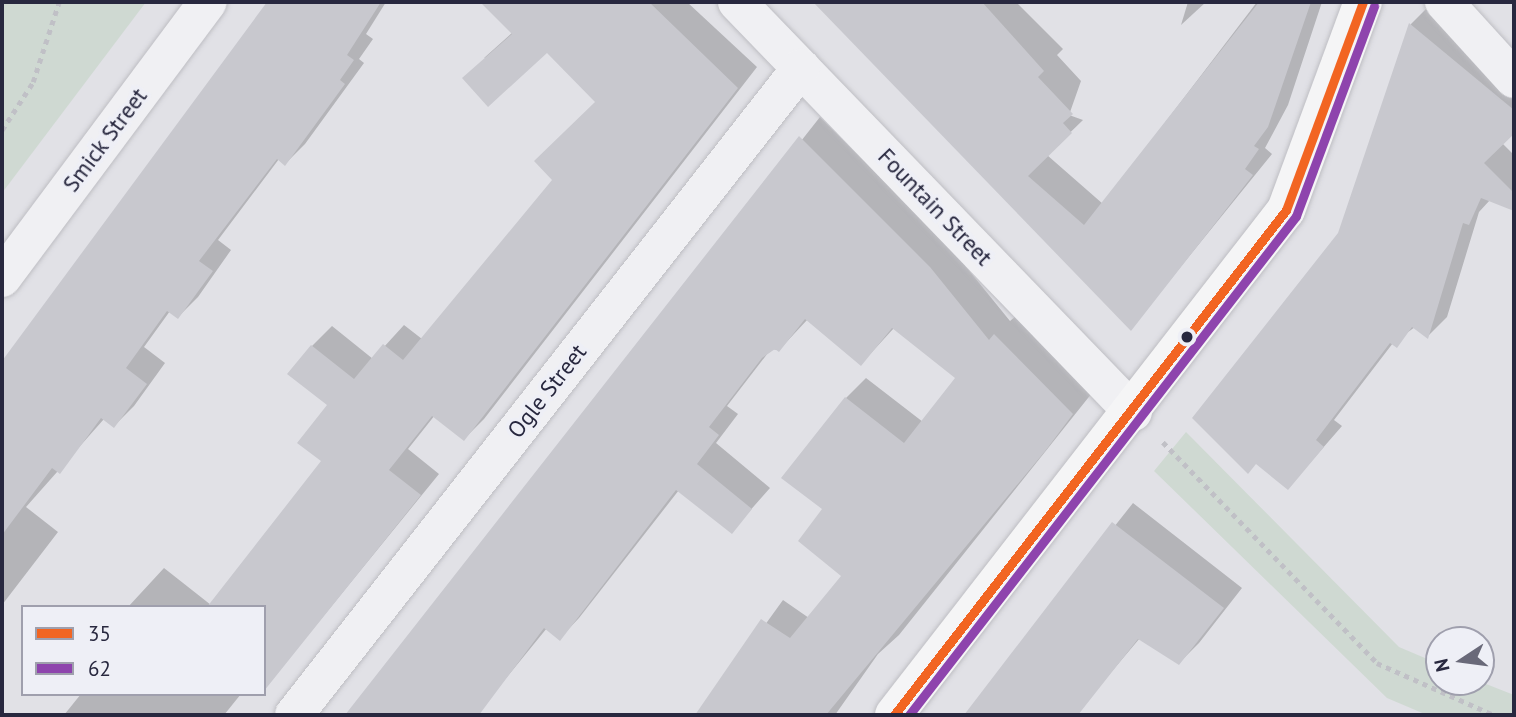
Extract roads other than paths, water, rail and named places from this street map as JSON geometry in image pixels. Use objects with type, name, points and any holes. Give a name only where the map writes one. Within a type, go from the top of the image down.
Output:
[{"type":"main road","points":[[894,715],[1133,412],[1286,209],[1363,2]]},
{"type":"street","name":"Smick Street","points":[[2,278],[208,2]]},
{"type":"street","name":"Fountain Street","points":[[737,2],[1133,412]]},
{"type":"street","points":[[1444,2],[1514,79]]},
{"type":"street","name":"Ogle Street","points":[[294,715],[801,68]]}]
